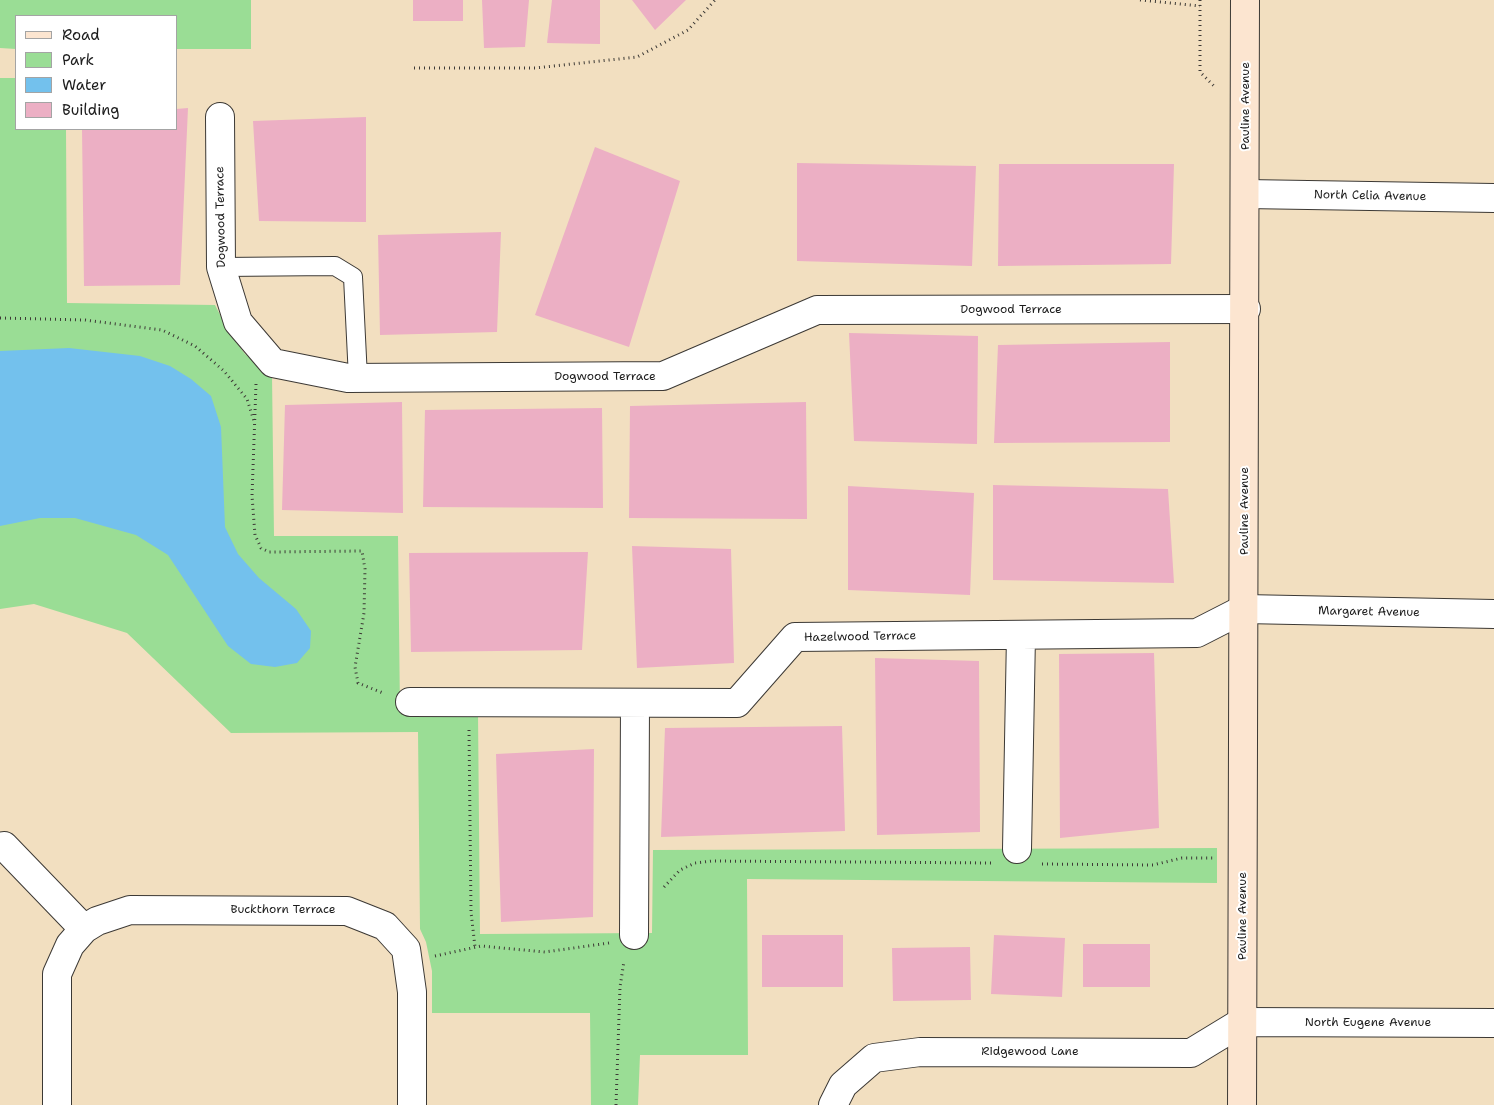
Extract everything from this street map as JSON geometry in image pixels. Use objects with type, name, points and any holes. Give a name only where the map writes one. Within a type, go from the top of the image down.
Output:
[{"type":"street","name":"Pauline Avenue","points":[[1242,1105],[1246,0]]},
{"type":"street","name":"Dogwood Terrace","points":[[220,117],[221,267],[238,322],[272,363],[358,378],[663,376],[817,310],[1246,309]]},
{"type":"street","name":"North Celia Avenue","points":[[1246,194],[1494,198]]},
{"type":"street","name":"Margaret Avenue","points":[[1244,609],[1494,614]]},
{"type":"street","name":"Hazelwood Terrace","points":[[410,702],[737,703],[795,637],[1198,633],[1244,609]]},
{"type":"street","points":[[1016,859],[1021,635]]},
{"type":"street","points":[[633,937],[635,703]]},
{"type":"street","points":[[4,846],[84,928]]},
{"type":"street","name":"Buckthorn Terrace","points":[[57,1105],[58,974],[70,945],[84,928],[97,921],[130,910],[347,910],[385,926],[406,949],[412,992],[412,1105]]},
{"type":"street","name":"North Eugene Avenue","points":[[1242,1022],[1494,1023]]},
{"type":"street","name":"Ridgewood Lane","points":[[833,1105],[843,1085],[874,1058],[920,1052],[1191,1053],[1242,1022]]},
{"type":"lane","points":[[221,267],[335,266],[353,277],[358,378]]},
{"type":"path","points":[[414,68],[535,68],[637,57],[688,30],[715,0]]},
{"type":"path","points":[[1140,0],[1200,6]]},
{"type":"path","points":[[1200,0],[1200,72],[1246,118]]},
{"type":"path","points":[[0,318],[84,320],[162,330],[195,346],[224,371],[247,399],[255,424]]},
{"type":"path","points":[[258,345],[253,520],[255,535],[261,548],[269,552],[362,551],[365,569],[364,613],[355,667],[358,683],[410,702]]},
{"type":"path","points":[[468,702],[471,912],[474,947]]},
{"type":"path","points":[[661,890],[680,870],[695,863],[712,860],[1016,859],[1153,864],[1182,858],[1243,858]]},
{"type":"path","points":[[408,963],[474,947],[506,946],[545,952],[633,937]]},
{"type":"path","points":[[616,1105],[620,987],[626,948],[633,937]]},
{"type":"green space","points":[[0,0],[251,0],[251,49],[178,49],[178,15],[15,15],[15,49],[0,48]]},
{"type":"green space","points":[[0,78],[15,78],[15,130],[66,130],[67,303],[215,305],[229,332],[245,354],[272,375],[274,536],[398,536],[400,713],[478,713],[480,934],[652,933],[653,850],[1217,848],[1217,883],[747,879],[748,1055],[640,1055],[638,1105],[591,1105],[590,1013],[432,1013],[432,971],[426,942],[420,929],[418,732],[231,733],[127,633],[34,604],[0,609]]},
{"type":"water","points":[[69,348],[140,356],[170,366],[191,379],[211,396],[221,427],[225,527],[238,554],[259,578],[296,609],[311,631],[310,648],[297,663],[275,667],[251,664],[228,646],[168,555],[136,535],[75,518],[40,518],[0,526],[0,351]]},
{"type":"building","points":[[413,0],[463,0],[463,21],[413,21]]},
{"type":"building","points":[[482,0],[529,0],[525,47],[484,48]]},
{"type":"building","points":[[552,0],[600,0],[600,44],[547,43]]},
{"type":"building","points":[[632,0],[686,0],[655,30]]},
{"type":"building","points":[[188,108],[180,285],[84,286],[82,130],[178,130],[178,109]]},
{"type":"building","points":[[366,117],[366,222],[259,221],[253,121]]},
{"type":"building","points":[[595,147],[680,181],[629,347],[535,315]]},
{"type":"building","points":[[797,163],[976,166],[972,266],[797,261]]},
{"type":"building","points":[[999,164],[1174,164],[1171,264],[998,266]]},
{"type":"building","points":[[501,232],[497,332],[380,335],[378,235]]},
{"type":"building","points":[[849,333],[978,336],[977,444],[854,441]]},
{"type":"building","points":[[1170,342],[1170,442],[994,443],[998,345]]},
{"type":"building","points":[[402,402],[403,513],[282,510],[285,405]]},
{"type":"building","points":[[806,402],[807,519],[629,518],[630,406]]},
{"type":"building","points":[[602,408],[603,508],[423,507],[425,410]]},
{"type":"building","points":[[993,485],[1168,489],[1174,583],[993,580]]},
{"type":"building","points":[[848,486],[974,493],[970,595],[848,590]]},
{"type":"building","points":[[632,546],[731,549],[734,663],[637,668]]},
{"type":"building","points":[[588,552],[582,650],[411,652],[409,553]]},
{"type":"building","points":[[1154,653],[1159,828],[1060,838],[1059,654]]},
{"type":"building","points":[[875,658],[979,661],[980,832],[877,835]]},
{"type":"building","points":[[842,726],[845,831],[661,837],[665,728]]},
{"type":"building","points":[[594,749],[593,917],[501,922],[496,754]]},
{"type":"building","points":[[762,935],[843,935],[843,987],[762,987]]},
{"type":"building","points":[[994,935],[1065,938],[1062,997],[991,994]]},
{"type":"building","points":[[1083,944],[1150,944],[1150,987],[1083,987]]},
{"type":"building","points":[[970,947],[971,1000],[893,1001],[892,948]]}]
